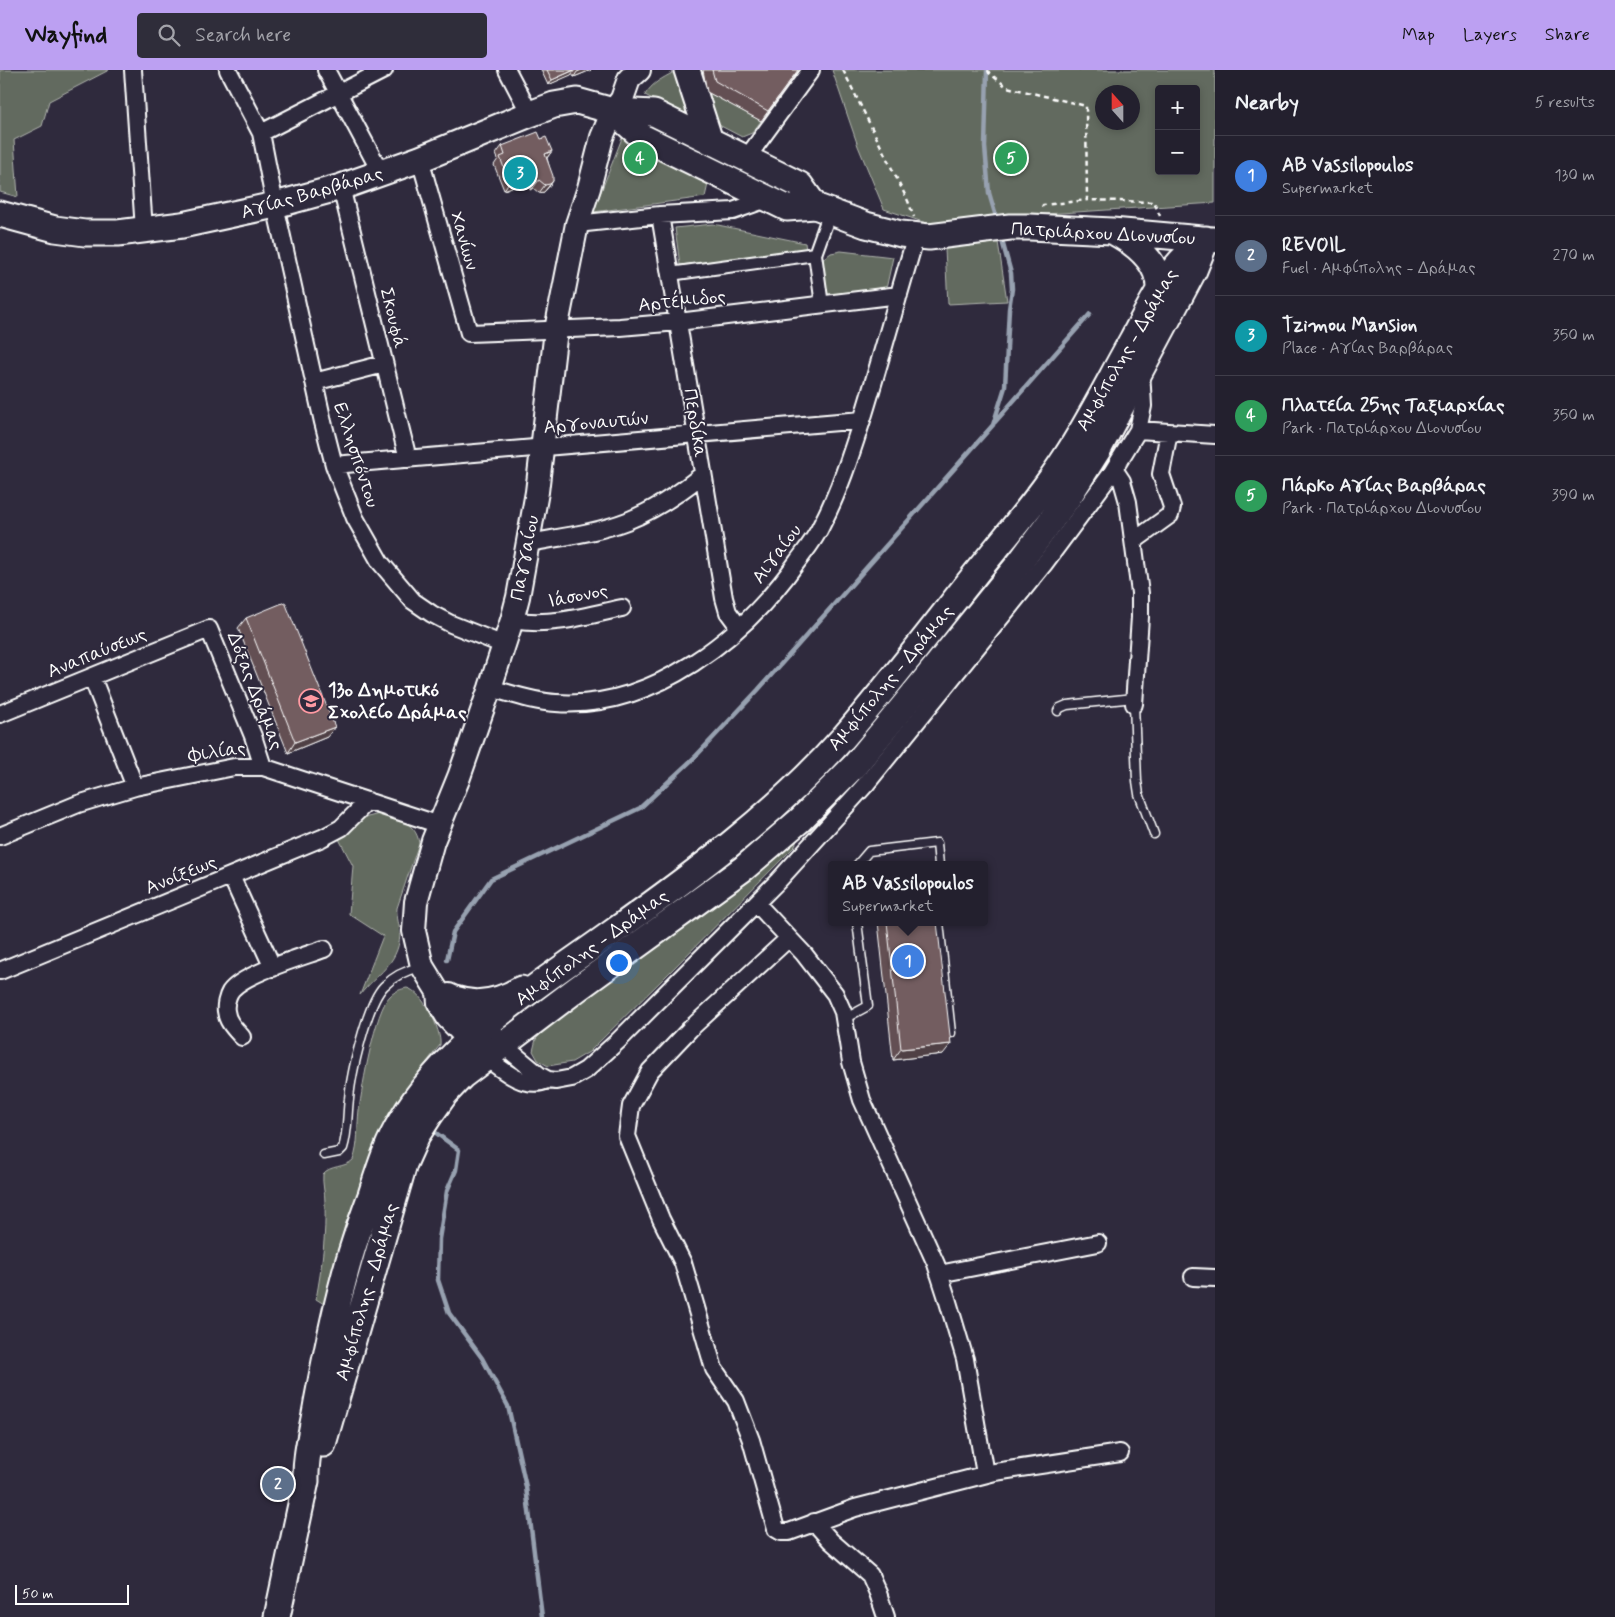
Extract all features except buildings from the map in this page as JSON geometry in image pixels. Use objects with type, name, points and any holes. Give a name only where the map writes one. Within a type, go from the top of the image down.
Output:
[{"type":"main road","points":[[613,111],[622,99],[629,79],[640,70]]},
{"type":"main road","points":[[687,70],[710,141]]},
{"type":"main road","name":"Αγίας Βαρβάρας","points":[[0,214],[55,229],[85,233],[118,233],[182,225],[275,206],[381,174],[554,105],[577,101],[613,111]]},
{"type":"main road","points":[[613,111],[654,113],[800,185],[822,209]]},
{"type":"main road","name":"Πατριάρχου Διονυσίου","points":[[613,111],[642,137],[787,208],[822,209],[882,229],[916,236],[936,236],[1001,228],[1112,231],[1212,238]]},
{"type":"main road","name":"Παγγαίου","points":[[436,983],[416,940],[414,916],[418,890],[490,688],[512,620],[529,543],[556,330],[577,224],[589,188],[602,137],[613,111]]},
{"type":"main road","points":[[1112,231],[1129,240],[1145,256],[1155,273],[1171,290],[1215,263]]},
{"type":"main road","name":"Αμφίπολης - Δράμας","points":[[415,1118],[495,1051],[744,868],[793,827],[836,786],[929,675],[1053,519],[1090,463],[1140,370],[1171,290],[1174,266],[1190,250],[1212,238]]},
{"type":"main road","name":"Αμφίπολης - Δράμας","points":[[277,1617],[306,1481],[314,1467],[329,1425],[392,1200],[404,1164],[415,1118],[438,1070],[476,1034],[749,830],[798,785],[843,738],[912,654],[1053,475],[1171,290]]},
{"type":"main road","points":[[436,983],[469,1002],[486,1002],[512,994],[606,937]]},
{"type":"main road","points":[[436,983],[476,1034],[495,1051]]},
{"type":"street","points":[[133,70],[144,230]]},
{"type":"street","name":"Ελλησπόντου","points":[[228,70],[261,133],[275,206],[314,382],[334,465],[352,511],[380,562],[404,592],[422,608],[442,620],[504,645]]},
{"type":"street","points":[[326,70],[381,174]]},
{"type":"street","points":[[261,133],[384,70]]},
{"type":"street","points":[[507,70],[530,114]]},
{"type":"street","points":[[746,159],[811,70]]},
{"type":"street","name":"Χανίων","points":[[420,159],[469,333]]},
{"type":"street","name":"Σκουφά","points":[[340,186],[408,459]]},
{"type":"street","points":[[577,224],[660,215],[733,211],[767,199]]},
{"type":"street","points":[[822,209],[815,254],[822,305]]},
{"type":"street","name":"Περδίκα","points":[[660,215],[724,598],[728,612],[739,627]]},
{"type":"street","name":"Αιγαίου","points":[[490,688],[557,704],[585,703],[614,698],[645,688],[679,671],[710,651],[739,627],[772,595],[822,525],[842,477],[862,420],[916,236]]},
{"type":"street","points":[[670,274],[815,254]]},
{"type":"street","name":"Αρτέμιδος","points":[[469,333],[556,330],[678,322],[898,295]]},
{"type":"street","points":[[314,382],[384,364]]},
{"type":"street","points":[[495,1051],[501,1070],[527,1083],[534,1084],[548,1080],[556,1081],[572,1078],[594,1064],[756,903],[830,826],[1033,578],[1114,469],[1138,430],[1144,406],[1140,370]]},
{"type":"street","name":"Αργοναυτών","points":[[334,465],[862,420]]},
{"type":"street","points":[[1138,430],[1215,435]]},
{"type":"street","points":[[1134,541],[1170,514],[1172,507],[1161,474],[1169,432]]},
{"type":"street","points":[[1114,469],[1122,481],[1126,495],[1134,541],[1140,606],[1134,701]]},
{"type":"street","points":[[529,543],[625,522],[657,507],[703,474]]},
{"type":"street","name":"Ιάσονος","points":[[512,620],[546,623],[622,608]]},
{"type":"street","name":"Αναπαύσεως","points":[[0,714],[209,629]]},
{"type":"street","name":"Δόξας Δράμας","points":[[209,629],[253,736],[263,767]]},
{"type":"street","points":[[92,676],[134,786]]},
{"type":"street","name":"Φιλίας","points":[[0,836],[78,804],[134,786],[234,767],[263,767],[440,825]]},
{"type":"street","name":"Ανοίξεως","points":[[0,971],[333,833],[368,801]]},
{"type":"street","points":[[231,876],[273,968]]},
{"type":"street","points":[[756,903],[834,991],[840,1004],[851,1062],[862,1100],[939,1274],[965,1359],[986,1474]]},
{"type":"street","points":[[789,938],[690,1029],[650,1071],[631,1106],[628,1136],[661,1219],[683,1263],[714,1369],[736,1401],[751,1440],[776,1529],[781,1532],[790,1532],[855,1508],[986,1474],[1120,1453]]},
{"type":"street","points":[[242,1037],[230,1023],[225,1010],[230,991],[248,979],[324,949]]},
{"type":"street","points":[[939,1274],[1098,1243]]},
{"type":"street","points":[[1193,1277],[1215,1278]]},
{"type":"street","points":[[814,1522],[831,1541],[870,1575],[886,1617]]},
{"type":"lane","points":[[1058,711],[1060,708],[1068,705],[1134,701],[1137,781],[1154,834]]},
{"type":"lane","points":[[860,861],[866,852],[870,850],[937,843],[939,861]]},
{"type":"lane","points":[[844,1019],[868,1006],[858,926]]},
{"type":"lane","points":[[940,926],[952,1033]]},
{"type":"lane","points":[[324,1155],[340,1152],[343,1148],[354,1064],[374,1001],[383,987],[410,970],[436,983]]},
{"type":"path","points":[[842,70],[911,207],[916,226],[916,236]]},
{"type":"path","points":[[988,70],[989,73],[1007,87],[1086,106],[1087,200],[1154,202],[1169,235]]},
{"type":"shaded area","points":[[0,70],[109,70],[49,101],[42,126],[14,140],[18,197],[0,192]]},
{"type":"shaded area","points":[[832,70],[1215,70],[1215,203],[999,217],[932,225],[884,209],[858,146]]},
{"type":"shaded area","points":[[674,72],[688,117],[645,95],[654,84]]},
{"type":"shaded area","points":[[707,92],[761,121],[752,133],[742,137],[717,124],[712,118]]},
{"type":"shaded area","points":[[624,133],[708,184],[705,197],[593,212]]},
{"type":"shaded area","points":[[713,224],[805,243],[806,250],[680,265],[675,228]]},
{"type":"shaded area","points":[[998,242],[1007,301],[948,304],[945,249]]},
{"type":"shaded area","points":[[841,251],[893,257],[886,289],[825,297],[822,260],[831,253]]},
{"type":"shaded area","points":[[379,814],[405,822],[414,830],[419,843],[397,908],[400,935],[395,954],[391,962],[360,995],[383,936],[349,914],[353,866],[338,837],[364,818]]},
{"type":"shaded area","points":[[797,840],[795,846],[589,1052],[572,1062],[548,1066],[538,1060],[533,1051],[536,1039],[552,1023],[723,900]]},
{"type":"shaded area","points":[[407,988],[419,996],[425,1003],[438,1030],[440,1045],[400,1097],[388,1117],[345,1225],[324,1304],[316,1299],[325,1227],[323,1174],[330,1169],[350,1163],[353,1160],[363,1085],[374,1032],[384,1004],[390,996],[398,990]]},
{"type":"waterway","points":[[987,70],[985,147],[989,193],[997,220]]},
{"type":"waterway","points":[[447,960],[453,932],[491,879],[640,808],[695,757],[758,690],[993,425],[1005,387],[1009,309],[1012,289],[1011,273],[1001,237]]},
{"type":"waterway","points":[[995,422],[1090,314]]},
{"type":"waterway","points":[[436,1133],[459,1150],[456,1170],[447,1191],[439,1239],[438,1280],[449,1313],[482,1358],[508,1406],[526,1487],[542,1617]]},
{"type":"place","name":"Πλατεία 25ης Ταξιαρχίας","points":[[640,158]]},
{"type":"place","name":"Πάρκο Αγίας Βαρβάρας","points":[[1011,158]]},
{"type":"place","name":"Tzimou Mansion","points":[[520,173]]},
{"type":"place","name":"13ο Δημοτικό Σχολείο Δράμας","points":[[311,701]]},
{"type":"place","name":"AB Vassilopoulos","points":[[908,961]]},
{"type":"place","name":"REVOIL","points":[[278,1484]]}]
